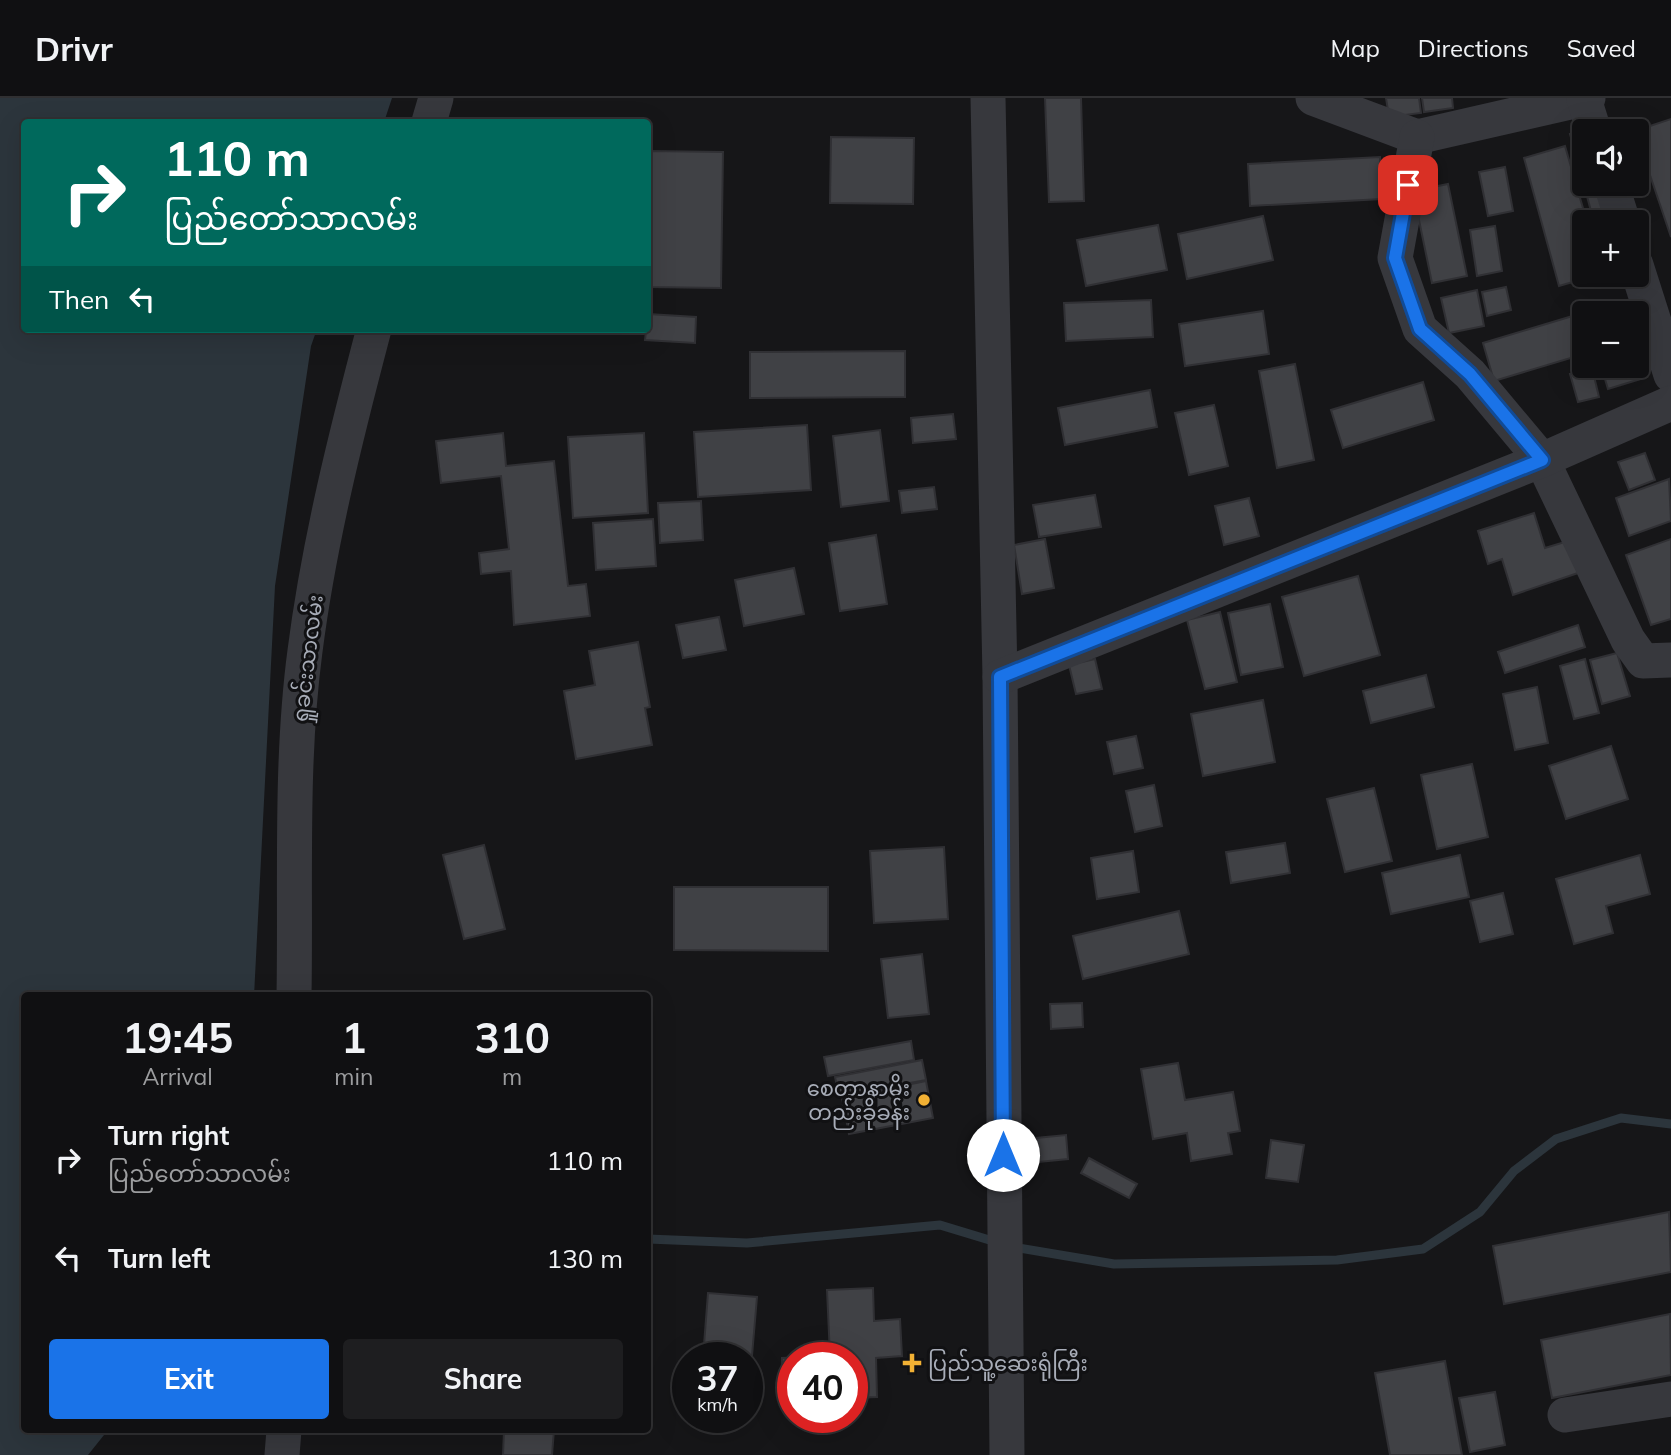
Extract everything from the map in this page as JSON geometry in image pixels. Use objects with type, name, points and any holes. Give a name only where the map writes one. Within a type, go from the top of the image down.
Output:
[{"type":"street","points":[[430,119],[436,98]]},
{"type":"street","points":[[988,98],[1000,677],[1007,1455]]},
{"type":"street","points":[[1314,98],[1417,137],[1589,109]]},
{"type":"street","points":[[1417,137],[1395,258],[1420,329],[1470,374],[1542,460],[1628,640],[1643,661],[1671,660]]},
{"type":"street","points":[[1643,287],[1671,375]]},
{"type":"street","name":"ရှုခင်းသာလမ်း","points":[[294,992],[299,711],[304,652],[347,434],[373,333]]},
{"type":"street","points":[[1000,677],[1542,460],[1671,403]]},
{"type":"street","points":[[1566,1415],[1671,1399]]},
{"type":"street","points":[[282,1455],[284,1433]]},
{"type":"shaded area","points":[[0,98],[392,98],[385,119],[21,119],[21,333],[316,333],[311,346],[275,586],[254,992],[21,992],[21,1433],[106,1433],[88,1455],[0,1455]]},
{"type":"building","points":[[1045,98],[1081,98],[1084,201],[1049,202]]},
{"type":"building","points":[[1386,98],[1419,98],[1421,113],[1389,117]]},
{"type":"building","points":[[1422,98],[1452,98],[1453,108],[1424,112]]},
{"type":"building","points":[[1671,119],[1671,237],[1649,172],[1649,126]]},
{"type":"building","points":[[831,137],[914,138],[913,204],[830,203]]},
{"type":"building","points":[[1565,146],[1572,170],[1572,196],[1579,196],[1584,210],[1572,210],[1572,282],[1559,286],[1524,158]]},
{"type":"building","points":[[651,151],[723,152],[721,288],[651,287]]},
{"type":"building","points":[[1380,157],[1382,199],[1250,206],[1248,164]]},
{"type":"building","points":[[1505,167],[1513,211],[1488,216],[1479,172]]},
{"type":"building","points":[[1448,184],[1467,276],[1432,283],[1413,191]]},
{"type":"building","points":[[1587,196],[1610,196],[1615,210],[1591,210]]},
{"type":"building","points":[[1263,216],[1273,260],[1187,279],[1178,234]]},
{"type":"building","points":[[1158,225],[1167,270],[1086,286],[1077,240]]},
{"type":"building","points":[[1495,226],[1502,271],[1477,276],[1470,230]]},
{"type":"building","points":[[1506,287],[1511,310],[1487,316],[1482,292]]},
{"type":"building","points":[[1477,290],[1484,326],[1449,333],[1441,298]]},
{"type":"building","points":[[1151,300],[1153,337],[1066,341],[1064,303]]},
{"type":"building","points":[[1263,311],[1269,354],[1185,366],[1179,324]]},
{"type":"building","points":[[651,314],[696,317],[695,343],[645,340],[646,333],[651,333]]},
{"type":"building","points":[[1572,316],[1572,358],[1494,381],[1483,343]]},
{"type":"building","points":[[905,351],[905,397],[750,398],[750,352]]},
{"type":"building","points":[[1295,364],[1314,460],[1277,468],[1259,371]]},
{"type":"building","points":[[1570,374],[1572,378],[1594,378],[1599,397],[1578,402]]},
{"type":"building","points":[[1605,378],[1644,378],[1608,389]]},
{"type":"building","points":[[1423,382],[1434,420],[1343,448],[1331,410]]},
{"type":"building","points":[[1150,390],[1157,427],[1065,445],[1058,408]]},
{"type":"building","points":[[1214,405],[1228,466],[1189,475],[1175,413]]},
{"type":"building","points":[[953,414],[956,439],[913,443],[911,418]]},
{"type":"building","points":[[807,425],[811,490],[698,497],[694,432]]},
{"type":"building","points":[[880,430],[889,501],[841,507],[833,436]]},
{"type":"building","points":[[503,433],[506,466],[554,461],[568,586],[586,584],[590,616],[514,625],[511,571],[481,574],[479,553],[509,549],[501,476],[441,483],[436,441]]},
{"type":"building","points":[[644,433],[648,513],[573,518],[568,437]]},
{"type":"building","points":[[1645,453],[1655,480],[1629,490],[1618,462]]},
{"type":"building","points":[[1669,479],[1671,521],[1629,536],[1616,498]]},
{"type":"building","points":[[934,487],[937,509],[902,513],[899,491]]},
{"type":"building","points":[[1095,495],[1101,527],[1039,537],[1033,505]]},
{"type":"building","points":[[1249,498],[1259,536],[1224,545],[1215,506]]},
{"type":"building","points":[[701,501],[703,540],[660,543],[658,503]]},
{"type":"building","points":[[1534,513],[1545,548],[1568,541],[1578,573],[1513,595],[1502,559],[1488,564],[1478,531]]},
{"type":"building","points":[[653,519],[656,566],[596,570],[593,523]]},
{"type":"building","points":[[876,535],[887,604],[840,611],[829,543]]},
{"type":"building","points":[[1045,539],[1054,588],[1022,594],[1014,545]]},
{"type":"building","points":[[1671,539],[1671,619],[1651,625],[1626,555]]},
{"type":"building","points":[[794,568],[804,614],[744,626],[735,580]]},
{"type":"building","points":[[1358,576],[1380,655],[1304,676],[1282,597]]},
{"type":"building","points":[[1270,604],[1283,667],[1241,675],[1228,613]]},
{"type":"building","points":[[1220,612],[1237,682],[1205,689],[1187,620]]},
{"type":"building","points":[[719,617],[726,650],[683,658],[676,625]]},
{"type":"building","points":[[1578,625],[1585,647],[1505,673],[1498,652]]},
{"type":"building","points":[[638,642],[650,707],[645,708],[652,745],[576,759],[564,691],[595,685],[589,651]]},
{"type":"building","points":[[1617,653],[1630,696],[1602,704],[1590,660]]},
{"type":"building","points":[[1095,659],[1102,689],[1076,694],[1069,665]]},
{"type":"building","points":[[1585,659],[1599,713],[1574,719],[1560,666]]},
{"type":"building","points":[[1426,675],[1434,707],[1371,723],[1363,691]]},
{"type":"building","points":[[1537,687],[1548,743],[1515,750],[1503,694]]},
{"type":"building","points":[[1263,700],[1275,762],[1203,776],[1191,714]]},
{"type":"building","points":[[1136,736],[1143,768],[1114,774],[1107,742]]},
{"type":"building","points":[[1611,746],[1628,799],[1566,819],[1549,766]]},
{"type":"building","points":[[1472,764],[1488,837],[1437,849],[1421,775]]},
{"type":"building","points":[[1154,785],[1162,826],[1135,832],[1126,791]]},
{"type":"building","points":[[1374,788],[1392,861],[1345,872],[1327,799]]},
{"type":"building","points":[[1285,843],[1290,873],[1231,883],[1226,852]]},
{"type":"building","points":[[484,845],[505,929],[464,939],[443,855]]},
{"type":"building","points":[[944,847],[948,919],[874,923],[870,851]]},
{"type":"building","points":[[1133,851],[1139,892],[1097,899],[1091,858]]},
{"type":"building","points":[[1460,855],[1469,897],[1391,914],[1382,873]]},
{"type":"building","points":[[1640,855],[1650,894],[1606,906],[1613,933],[1574,944],[1556,879]]},
{"type":"building","points":[[674,887],[828,887],[828,951],[674,950]]},
{"type":"building","points":[[1503,893],[1513,934],[1480,942],[1470,901]]},
{"type":"building","points":[[1179,911],[1189,954],[1083,979],[1073,936]]},
{"type":"building","points":[[922,954],[929,1014],[888,1018],[881,959]]},
{"type":"building","points":[[1082,1003],[1083,1027],[1051,1029],[1050,1004]]},
{"type":"building","points":[[911,1041],[914,1060],[828,1076],[824,1057]]},
{"type":"building","points":[[922,1060],[926,1080],[839,1096],[835,1077]]},
{"type":"building","points":[[1178,1063],[1185,1100],[1233,1092],[1240,1131],[1228,1133],[1232,1154],[1191,1161],[1187,1133],[1153,1139],[1141,1069]]},
{"type":"building","points":[[926,1081],[933,1118],[849,1134],[842,1098]]},
{"type":"building","points":[[1066,1135],[1068,1159],[1039,1162],[1036,1138]]},
{"type":"building","points":[[1271,1140],[1304,1145],[1298,1182],[1266,1178]]},
{"type":"building","points":[[1089,1158],[1137,1184],[1129,1198],[1081,1173]]},
{"type":"building","points":[[1669,1212],[1671,1272],[1504,1304],[1493,1246]]},
{"type":"building","points":[[873,1288],[874,1321],[900,1319],[902,1356],[876,1358],[877,1397],[868,1397],[868,1342],[829,1342],[827,1290]]},
{"type":"building","points":[[708,1293],[757,1297],[753,1342],[704,1342]]},
{"type":"building","points":[[1670,1314],[1671,1375],[1552,1398],[1541,1340]]},
{"type":"building","points":[[1445,1361],[1462,1455],[1390,1455],[1375,1373]]},
{"type":"building","points":[[1495,1392],[1505,1445],[1470,1452],[1459,1398]]},
{"type":"building","points":[[504,1433],[554,1433],[552,1455],[503,1455]]},
{"type":"waterway","points":[[1013,1247],[1114,1264],[1337,1260],[1423,1249],[1480,1212],[1514,1171],[1556,1139],[1621,1118],[1671,1124]]},
{"type":"waterway","points":[[651,1239],[747,1243],[940,1225],[996,1242]]},
{"type":"place","name":"စေတာနာမိုး တည်းခိုခန်း","points":[[924,1100]]},
{"type":"place","name":"ပြည်သူ့ဆေးရုံကြီး","points":[[912,1363]]},
{"type":"route","points":[[1003,1155],[1000,677],[1542,460],[1470,374],[1420,329],[1395,258],[1408,185]]}]
